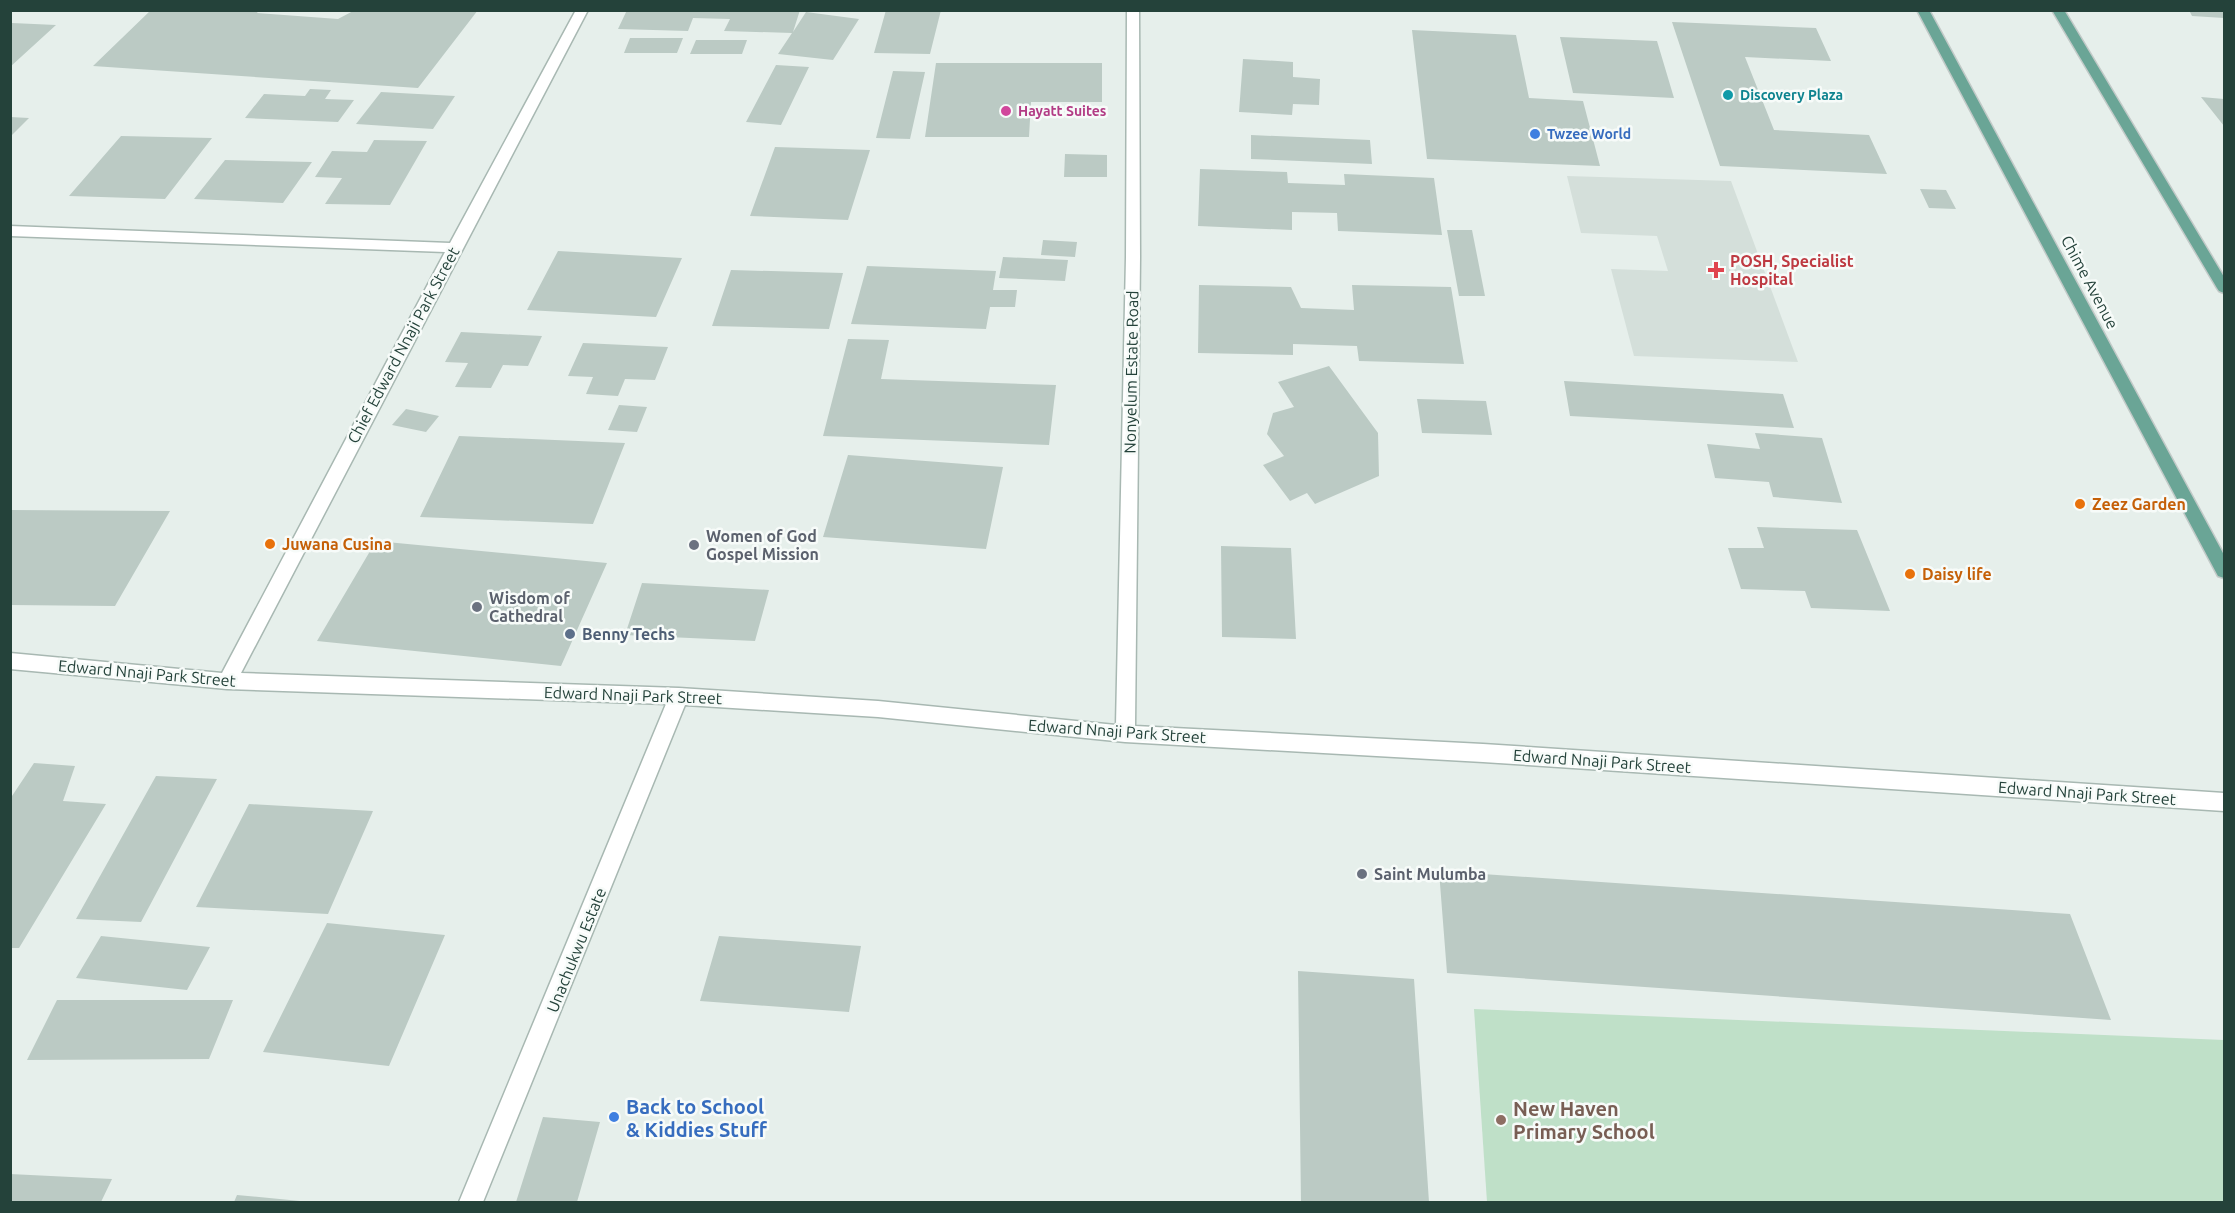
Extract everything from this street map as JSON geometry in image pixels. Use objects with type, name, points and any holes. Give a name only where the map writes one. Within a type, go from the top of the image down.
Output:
[{"type":"main road","name":"Chime Avenue","points":[[1923,10],[2224,571]]},
{"type":"main road","points":[[2058,10],[2224,288]]},
{"type":"street","name":"Chief Edward Nnaji Park Street","points":[[226,681],[582,10]]},
{"type":"street","name":"Nonyelum Estate Road","points":[[1125,734],[1133,257],[1133,10]]},
{"type":"street","points":[[10,231],[455,248]]},
{"type":"street","name":"Edward Nnaji Park Street","points":[[10,661],[226,681],[680,696],[878,709],[1125,734],[1483,753],[2224,802]]},
{"type":"street","name":"Unachukwu Estate","points":[[471,1203],[680,696]]},
{"type":"shaded area","name":"POSH, Specialist Hospital","points":[[1567,176],[1731,181],[1798,362],[1634,356],[1611,269],[1668,271],[1657,236],[1581,233]]},
{"type":"green space","points":[[1474,1009],[2224,1040],[2224,1202],[1487,1202]]},
{"type":"building","points":[[151,10],[259,10],[257,13],[338,19],[355,10],[478,10],[418,88],[93,66]]},
{"type":"building","points":[[627,10],[800,10],[793,32],[806,12],[859,19],[833,60],[778,54],[792,33],[724,31],[730,19],[693,18],[688,31],[618,29]]},
{"type":"building","points":[[886,10],[941,10],[930,54],[874,53]]},
{"type":"building","points":[[2189,10],[2224,10],[2224,18],[2192,16]]},
{"type":"building","name":"Discovery Plaza","points":[[1672,22],[1816,28],[1831,61],[1745,57],[1774,130],[1869,135],[1887,174],[1720,166]]},
{"type":"building","points":[[12,23],[56,25],[10,67]]},
{"type":"building","points":[[1412,30],[1516,35],[1529,98],[1583,101],[1600,166],[1427,159]]},
{"type":"building","points":[[1560,37],[1657,41],[1674,98],[1573,93]]},
{"type":"building","points":[[630,38],[683,38],[677,53],[624,53]]},
{"type":"building","points":[[696,40],[747,40],[742,54],[690,54]]},
{"type":"building","points":[[1243,59],[1293,62],[1293,77],[1320,79],[1319,105],[1293,104],[1292,115],[1239,112]]},
{"type":"building","points":[[936,63],[1102,63],[1102,102],[1031,102],[1029,137],[925,137]]},
{"type":"building","points":[[776,65],[809,67],[781,125],[746,122]]},
{"type":"building","points":[[893,71],[925,72],[910,139],[876,138]]},
{"type":"building","points":[[310,89],[331,90],[325,99],[354,100],[338,122],[245,118],[264,94],[305,96]]},
{"type":"building","points":[[381,92],[455,96],[433,129],[356,124]]},
{"type":"building","points":[[2201,97],[2224,99],[2224,126]]},
{"type":"building","points":[[10,117],[29,118],[10,137]]},
{"type":"building","points":[[1251,135],[1370,140],[1372,164],[1251,159]]},
{"type":"building","points":[[121,136],[212,138],[165,199],[69,196]]},
{"type":"building","points":[[374,140],[427,141],[390,205],[325,204],[342,178],[315,177],[332,151],[367,152]]},
{"type":"building","points":[[775,147],[870,150],[848,220],[750,216]]},
{"type":"building","points":[[1065,154],[1107,155],[1107,177],[1064,177]]},
{"type":"building","points":[[225,160],[312,162],[283,203],[194,199]]},
{"type":"building","points":[[1200,169],[1287,172],[1288,183],[1345,185],[1344,174],[1434,178],[1442,235],[1338,231],[1337,213],[1292,212],[1292,230],[1198,226]]},
{"type":"building","points":[[1920,189],[1946,190],[1956,209],[1929,208]]},
{"type":"building","points":[[1447,230],[1472,230],[1485,296],[1459,296]]},
{"type":"building","points":[[1043,240],[1077,242],[1075,257],[1041,255]]},
{"type":"building","points":[[558,251],[682,258],[656,317],[527,310]]},
{"type":"building","points":[[1003,257],[1068,260],[1065,281],[999,278]]},
{"type":"building","points":[[867,266],[996,271],[993,290],[1017,290],[1015,307],[990,307],[986,329],[851,324]]},
{"type":"building","points":[[731,270],[843,273],[829,329],[712,326]]},
{"type":"building","points":[[1199,285],[1291,287],[1301,308],[1354,310],[1352,285],[1451,287],[1464,364],[1359,361],[1357,346],[1293,344],[1293,355],[1198,353]]},
{"type":"building","points":[[461,332],[542,336],[528,366],[503,365],[491,388],[455,387],[468,363],[445,362]]},
{"type":"building","points":[[848,339],[889,340],[881,379],[1056,385],[1049,445],[823,436]]},
{"type":"building","points":[[583,343],[668,347],[655,380],[625,379],[618,396],[586,394],[593,377],[568,376]]},
{"type":"building","points":[[1329,366],[1378,433],[1379,476],[1315,504],[1307,493],[1290,501],[1263,465],[1284,456],[1267,434],[1273,413],[1294,407],[1278,382]]},
{"type":"building","points":[[1564,381],[1783,394],[1794,428],[1570,416]]},
{"type":"building","points":[[1417,399],[1486,401],[1492,435],[1422,433]]},
{"type":"building","points":[[619,405],[647,407],[637,432],[608,430]]},
{"type":"building","points":[[406,409],[439,416],[426,432],[392,425]]},
{"type":"building","points":[[1755,433],[1822,438],[1842,503],[1773,497],[1769,482],[1715,478],[1707,444],[1760,449]]},
{"type":"building","points":[[459,436],[625,443],[593,524],[420,517]]},
{"type":"building","points":[[848,455],[1003,467],[986,549],[823,537]]},
{"type":"building","points":[[10,510],[170,511],[115,606],[10,605]]},
{"type":"building","points":[[1757,527],[1857,530],[1890,611],[1811,608],[1805,591],[1741,589],[1728,548],[1764,548]]},
{"type":"building","points":[[376,541],[607,563],[561,666],[317,641]]},
{"type":"building","points":[[1221,546],[1291,548],[1296,639],[1222,637]]},
{"type":"building","points":[[642,583],[769,590],[755,641],[625,635]]},
{"type":"building","points":[[34,763],[75,766],[63,801],[106,804],[19,948],[10,948],[10,799]]},
{"type":"building","points":[[156,776],[217,779],[141,922],[76,919]]},
{"type":"building","points":[[249,804],[373,811],[328,914],[196,907]]},
{"type":"building","points":[[1439,871],[2070,914],[2111,1020],[1447,973]]},
{"type":"building","points":[[327,923],[445,935],[389,1066],[263,1052]]},
{"type":"building","points":[[101,936],[210,947],[187,990],[76,978]]},
{"type":"building","points":[[719,936],[861,946],[849,1012],[700,1001]]},
{"type":"building","points":[[1298,971],[1414,979],[1429,1202],[1301,1202]]},
{"type":"building","points":[[57,1000],[233,1000],[209,1059],[27,1060]]},
{"type":"building","points":[[543,1117],[600,1122],[577,1202],[516,1202]]},
{"type":"building","points":[[10,1174],[112,1179],[101,1202],[10,1202]]},
{"type":"building","points":[[237,1195],[300,1201],[300,1202],[234,1202]]},
{"type":"place","name":"Discovery Plaza","points":[[1728,95]]},
{"type":"place","name":"Hayatt Suites","points":[[1006,111]]},
{"type":"place","name":"Twzee World","points":[[1535,134]]},
{"type":"place","name":"POSH, Specialist Hospital","points":[[1716,270]]},
{"type":"place","name":"Zeez Garden","points":[[2080,504]]},
{"type":"place","name":"Juwana Cusina","points":[[270,544]]},
{"type":"place","name":"Women of God Gospel Mission","points":[[694,545]]},
{"type":"place","name":"Daisy life","points":[[1910,574]]},
{"type":"place","name":"Wisdom of Cathedral","points":[[477,607]]},
{"type":"place","name":"Benny Techs","points":[[570,634]]},
{"type":"place","name":"Saint Mulumba","points":[[1362,874]]},
{"type":"place","name":"Back to School & Kiddies Stuff","points":[[614,1117]]},
{"type":"place","name":"New Haven Primary School","points":[[1501,1120]]}]
